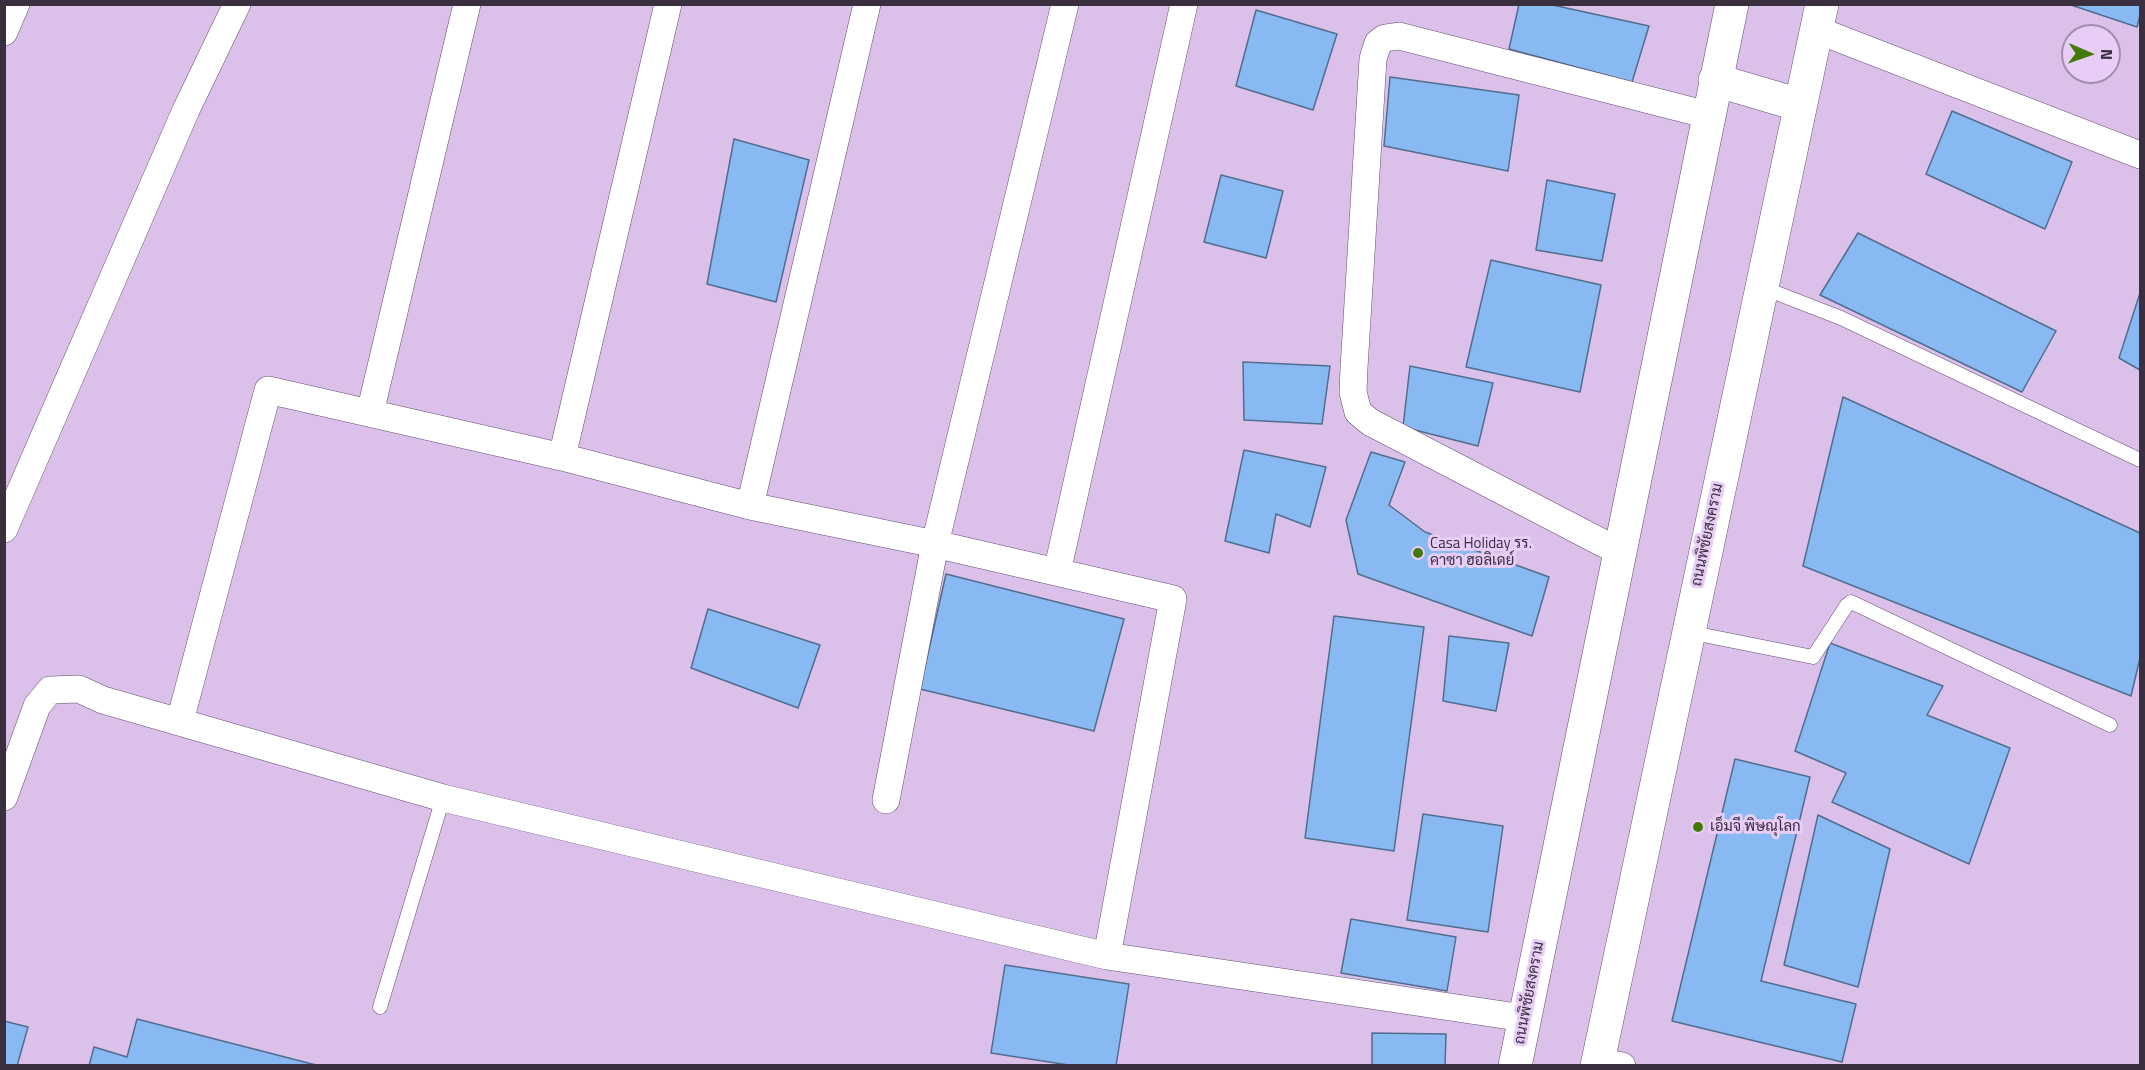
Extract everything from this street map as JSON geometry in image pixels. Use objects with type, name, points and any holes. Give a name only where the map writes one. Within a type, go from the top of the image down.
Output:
[{"type":"main road","name":"ถนนพิชัยสงคราม","points":[[1515,1065],[1732,4]]},
{"type":"main road","name":"ถนนพิชัยสงคราม","points":[[1605,1064],[1688,632],[1819,17]]},
{"type":"main road","points":[[1715,80],[1800,105]]},
{"type":"street","points":[[4,32],[16,4]]},
{"type":"street","points":[[4,529],[186,110],[237,4]]},
{"type":"street","points":[[369,413],[467,4]]},
{"type":"street","points":[[562,457],[668,4]]},
{"type":"street","points":[[750,506],[867,4]]},
{"type":"street","points":[[886,800],[935,544],[1065,4]]},
{"type":"street","points":[[1057,572],[1184,4]]},
{"type":"street","points":[[1819,17],[2140,155]]},
{"type":"street","points":[[1620,552],[1371,422],[1358,412],[1353,392],[1354,368],[1373,59],[1378,43],[1385,38],[1399,36],[1708,115]]},
{"type":"street","points":[[180,722],[268,390],[562,457],[750,506],[935,544],[1173,599],[1107,957]]},
{"type":"street","points":[[4,796],[37,706],[50,690],[79,689],[104,700],[443,798],[1107,957],[1524,1018]]},
{"type":"lane","points":[[1761,287],[1841,318],[2140,460]]},
{"type":"lane","points":[[1688,632],[1813,657],[1847,604],[1851,602],[2110,725]]},
{"type":"lane","points":[[380,1006],[443,798]]},
{"type":"building","points":[[1519,4],[1548,4],[1649,26],[1632,82],[1509,49]]},
{"type":"building","points":[[2068,4],[2140,4],[2140,15],[2137,27]]},
{"type":"building","points":[[1256,10],[1337,34],[1313,110],[1236,86]]},
{"type":"building","points":[[1390,77],[1519,95],[1508,171],[1384,146]]},
{"type":"building","points":[[1952,111],[2072,162],[2045,229],[1926,174]]},
{"type":"building","points":[[734,139],[809,160],[776,302],[707,284]]},
{"type":"building","points":[[1221,175],[1283,191],[1266,258],[1204,242]]},
{"type":"building","points":[[1547,180],[1615,194],[1602,261],[1536,250]]},
{"type":"building","points":[[1858,233],[2056,331],[2022,392],[1820,295]]},
{"type":"building","points":[[1491,260],[1601,285],[1580,392],[1466,367]]},
{"type":"building","points":[[2140,293],[2140,370],[2119,358]]},
{"type":"building","points":[[1243,362],[1330,366],[1322,424],[1244,420]]},
{"type":"building","points":[[1410,366],[1493,383],[1478,446],[1403,427]]},
{"type":"building","points":[[1843,397],[2140,533],[2140,658],[2131,696],[1803,566]]},
{"type":"building","points":[[1244,450],[1326,467],[1310,527],[1276,514],[1269,553],[1225,541]]},
{"type":"building","name":"Casa Holiday รร. คาซา ฮอลิเดย์","points":[[1371,452],[1405,462],[1389,505],[1425,532],[1549,577],[1532,636],[1358,574],[1346,520]]},
{"type":"building","points":[[946,574],[1124,619],[1094,731],[920,689]]},
{"type":"building","points":[[708,609],[820,645],[798,708],[691,668]]},
{"type":"building","points":[[1334,616],[1424,627],[1394,851],[1305,838]]},
{"type":"building","points":[[1449,636],[1509,643],[1496,711],[1443,701]]},
{"type":"building","points":[[1830,643],[1943,686],[1927,715],[2010,748],[1969,864],[1832,802],[1846,773],[1795,751]]},
{"type":"building","points":[[1735,759],[1810,777],[1761,981],[1856,1004],[1842,1062],[1672,1021]]},
{"type":"building","points":[[1423,814],[1503,826],[1488,932],[1407,920]]},
{"type":"building","points":[[1818,815],[1890,849],[1858,987],[1784,965]]},
{"type":"building","points":[[1351,919],[1456,937],[1447,991],[1341,973]]},
{"type":"building","points":[[1005,965],[1129,984],[1116,1066],[1075,1066],[991,1053]]},
{"type":"building","points":[[137,1019],[320,1066],[89,1066],[94,1047],[127,1057]]},
{"type":"building","points":[[4,1021],[28,1027],[17,1066],[4,1066]]},
{"type":"building","points":[[1372,1033],[1446,1034],[1445,1066],[1372,1066]]},
{"type":"place","name":"Casa Holiday รร. คาซา ฮอลิเดย์","points":[[1418,553]]},
{"type":"place","name":"เอ็มจี พิษณุโลก","points":[[1698,827]]}]
